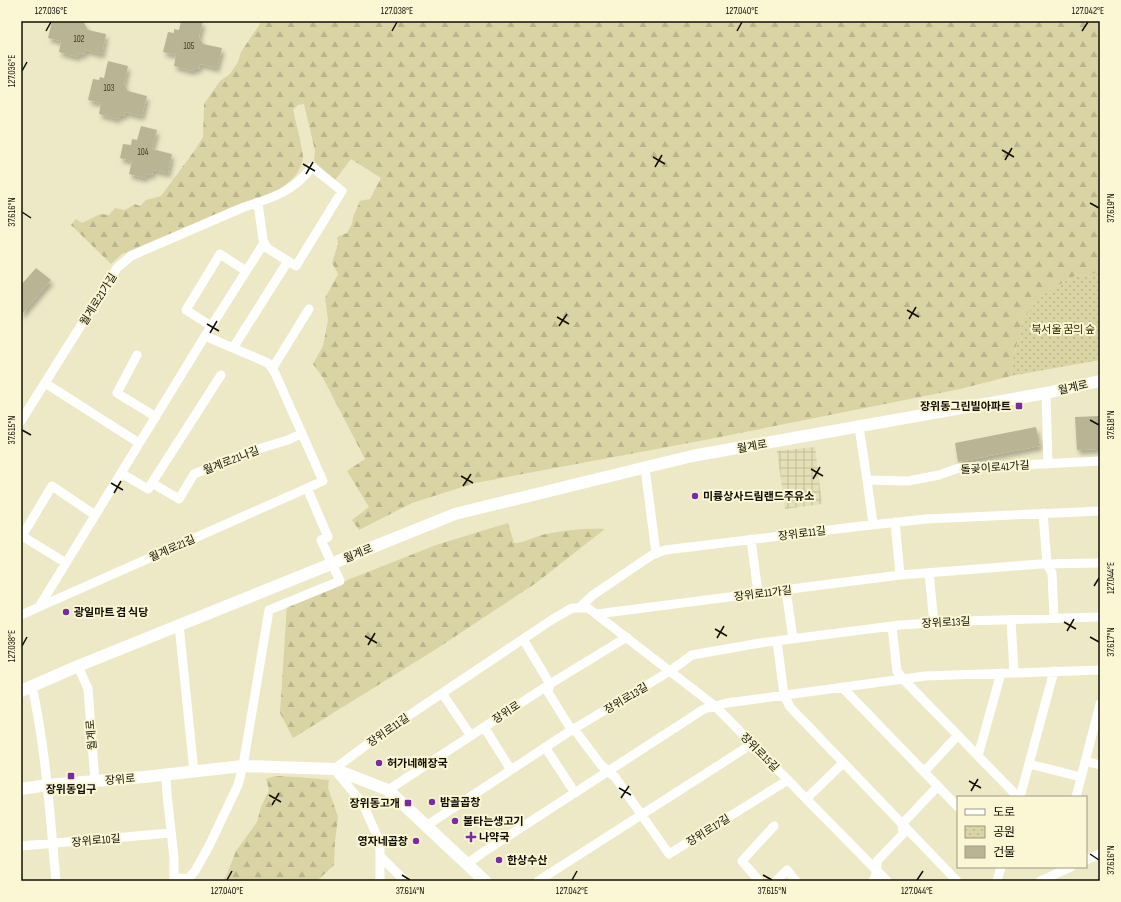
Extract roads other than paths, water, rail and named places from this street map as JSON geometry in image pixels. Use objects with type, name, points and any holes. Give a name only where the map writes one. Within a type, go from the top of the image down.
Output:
[{"type":"main road","name":"월계로","points":[[26,689],[78,666],[455,514],[692,456],[1046,393],[1100,381]]},
{"type":"main road","name":"장위로","points":[[21,789],[47,785],[166,775],[243,766],[334,769],[388,790],[485,881]]},
{"type":"street","name":"월계로21가길","points":[[21,420],[117,268],[132,256],[244,207],[269,199],[294,186],[312,167],[342,191],[296,266],[288,261]]},
{"type":"street","points":[[233,348],[288,261],[267,248],[264,243],[258,203]]},
{"type":"street","points":[[38,607],[211,326],[264,243]]},
{"type":"street","points":[[211,326],[186,310],[220,254],[246,271]]},
{"type":"street","points":[[272,369],[309,308]]},
{"type":"street","points":[[205,336],[268,363],[275,373],[302,433]]},
{"type":"street","points":[[137,355],[117,393],[156,417]]},
{"type":"street","points":[[152,483],[221,375]]},
{"type":"street","points":[[45,383],[139,443]]},
{"type":"street","name":"월계로","points":[[1046,393],[1048,464]]},
{"type":"street","points":[[859,427],[872,524]]},
{"type":"street","name":"월계로21길","points":[[21,615],[323,481],[302,433]]},
{"type":"street","name":"월계로21나길","points":[[121,473],[148,489],[152,483],[179,499],[194,474],[248,452],[288,440],[302,433]]},
{"type":"street","name":"돌곶이로41가길","points":[[867,480],[908,481],[939,475],[959,468],[1100,461]]},
{"type":"street","points":[[645,468],[656,553]]},
{"type":"street","points":[[66,563],[22,536],[52,486],[96,514]]},
{"type":"street","points":[[166,775],[174,858],[174,879],[188,879],[195,871],[209,846],[238,785],[243,766],[269,610],[340,581],[321,540],[328,537],[307,488]]},
{"type":"street","name":"장위로11길","points":[[334,769],[384,732],[442,693],[553,619],[572,608],[579,608],[593,595],[656,553],[665,550],[751,539],[926,519],[1100,512]]},
{"type":"street","points":[[1043,514],[1047,564],[1052,573],[1054,618]]},
{"type":"street","points":[[895,522],[900,575]]},
{"type":"street","points":[[751,539],[758,593]]},
{"type":"street","name":"장위로11가길","points":[[597,614],[900,575],[1047,564],[1100,563]]},
{"type":"street","points":[[929,573],[934,623]]},
{"type":"street","points":[[786,590],[793,639]]},
{"type":"street","points":[[579,608],[588,608],[597,614],[715,706]]},
{"type":"street","name":"장위로13길","points":[[426,826],[545,747],[670,671],[692,655],[777,641],[892,626],[964,621],[1100,617]]},
{"type":"street","points":[[1011,620],[1014,672]]},
{"type":"street","points":[[179,625],[194,772]]},
{"type":"street","points":[[892,626],[897,671],[903,679],[1018,796]]},
{"type":"street","name":"장위로","points":[[388,790],[550,684],[627,637]]},
{"type":"street","points":[[523,639],[550,684],[548,692],[569,726],[574,729],[601,765],[615,776],[641,814]]},
{"type":"street","points":[[777,641],[784,695],[790,707],[957,881]]},
{"type":"street","name":"월계로","points":[[78,666],[88,689],[95,781]]},
{"type":"street","points":[[467,864],[704,709],[727,703],[925,676],[1100,670]]},
{"type":"street","points":[[1019,796],[1054,671]]},
{"type":"street","points":[[978,756],[1001,673]]},
{"type":"street","points":[[842,687],[957,806]]},
{"type":"street","points":[[26,689],[37,710],[47,785],[56,881]]},
{"type":"street","points":[[442,693],[471,736]]},
{"type":"street","points":[[1076,796],[1100,704]]},
{"type":"street","name":"장위로15길","points":[[715,706],[886,881]]},
{"type":"street","points":[[484,727],[511,770]]},
{"type":"street","points":[[924,772],[958,735]]},
{"type":"street","points":[[538,881],[752,744]]},
{"type":"street","points":[[545,747],[575,793]]},
{"type":"street","points":[[1085,762],[1100,765]]},
{"type":"street","points":[[806,799],[843,763]]},
{"type":"street","points":[[1029,764],[1081,777]]},
{"type":"street","points":[[334,769],[363,804],[377,836],[380,850],[380,881]]},
{"type":"street","name":"장위로17길","points":[[641,814],[669,854],[788,780]]},
{"type":"street","points":[[873,881],[877,871],[877,861],[903,834],[902,824],[938,786]]},
{"type":"street","points":[[759,881],[742,861],[774,826]]},
{"type":"street","name":"장위로10길","points":[[21,846],[171,833]]},
{"type":"street","points":[[1087,860],[1100,854]]},
{"type":"street","points":[[380,856],[405,881]]},
{"type":"street","points":[[997,881],[1001,868]]},
{"type":"street","points":[[776,881],[787,870],[796,881]]},
{"type":"street","points":[[1040,881],[1057,870]]},
{"type":"place","name":"장위동그린빌아파트","points":[[1019,406]]},
{"type":"place","name":"미륭상사드림랜드주유소","points":[[695,496]]},
{"type":"place","name":"광일마트 겸 식당","points":[[66,612]]},
{"type":"place","name":"허가네해장국","points":[[379,763]]},
{"type":"place","name":"장위동입구","points":[[71,776]]},
{"type":"place","name":"밤골곱창","points":[[432,802]]},
{"type":"place","name":"장위동고개","points":[[408,803]]},
{"type":"place","name":"불타는생고기","points":[[455,821]]},
{"type":"place","name":"나약국","points":[[471,837]]},
{"type":"place","name":"영자네곱창","points":[[416,841]]},
{"type":"place","name":"한상수산","points":[[499,860]]},
{"type":"park label","name":"북서울 꿈의 숲","points":[[1063,329]]}]
